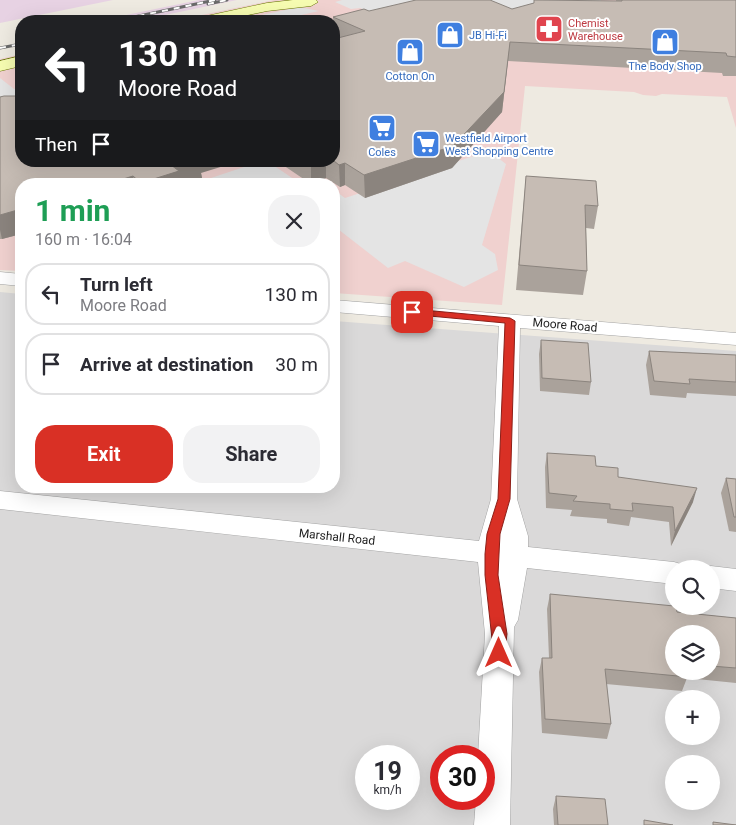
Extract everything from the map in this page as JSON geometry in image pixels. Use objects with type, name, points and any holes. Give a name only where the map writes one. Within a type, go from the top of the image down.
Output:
[{"type":"main road","points":[[230,15],[293,0]]},
{"type":"main road","points":[[267,7],[313,1]]},
{"type":"main road","points":[[0,66],[15,62]]},
{"type":"street","points":[[0,278],[15,279]]},
{"type":"street","name":"Moore Road","points":[[340,307],[736,339]]},
{"type":"street","points":[[492,825],[500,634],[513,577],[502,555],[514,536],[504,499],[510,321]]},
{"type":"street","name":"Marshall Road","points":[[0,500],[665,573]]},
{"type":"street","points":[[720,579],[736,580]]},
{"type":"shaded area","points":[[0,0],[113,0],[39,15],[15,15],[15,20],[0,23]]},
{"type":"shaded area","points":[[199,0],[237,0],[165,15],[126,15]]},
{"type":"shaded area","name":"Westfield Airport West Shopping Centre","points":[[274,0],[736,0],[736,128],[727,97],[662,94],[656,96],[634,92],[525,86],[502,305],[340,293],[340,178],[15,178],[15,271],[0,270],[0,59],[15,55],[15,167],[340,167],[340,15],[202,15]]},
{"type":"shaded area","points":[[342,0],[601,0],[602,9],[370,12],[360,8],[351,9],[335,2]]},
{"type":"shaded area","points":[[299,7],[319,11],[301,15],[262,15]]},
{"type":"shaded area","points":[[0,78],[15,89],[15,112],[0,116]]},
{"type":"shaded area","points":[[489,151],[506,164],[482,245],[495,254],[498,270],[464,287],[405,261],[388,268],[340,231],[340,194],[345,198]]},
{"type":"shaded area","points":[[244,167],[276,167],[292,178],[211,178]]},
{"type":"shaded area","points":[[0,292],[15,293],[15,493],[340,493],[340,321],[736,351],[736,825],[0,825]]},
{"type":"building","points":[[416,0],[490,0],[512,9],[534,3],[534,0],[736,0],[736,57],[727,56],[726,53],[510,42],[504,92],[453,146],[364,175],[345,163],[340,165],[340,37],[365,31],[340,20],[340,15],[364,9],[369,11]]},
{"type":"building","points":[[15,96],[15,167],[174,167],[179,171],[157,178],[135,178],[133,176],[126,178],[15,178],[15,211],[0,215],[0,97]]},
{"type":"building","points":[[526,176],[596,181],[598,206],[585,205],[587,271],[519,265]]},
{"type":"building","points":[[541,340],[588,343],[591,382],[542,378]]},
{"type":"building","points":[[649,351],[736,355],[736,382],[689,379],[690,384],[654,381]]},
{"type":"building","points":[[547,453],[595,456],[596,466],[618,468],[618,477],[697,488],[675,531],[673,507],[632,503],[633,511],[610,509],[610,504],[573,501],[577,496],[549,493]]},
{"type":"building","points":[[726,478],[736,479],[736,517],[734,517]]},
{"type":"building","points":[[550,594],[665,605],[665,615],[706,615],[736,618],[736,668],[720,667],[720,625],[665,625],[665,675],[605,669],[611,724],[545,719],[542,658],[552,658]]},
{"type":"building","points":[[556,796],[605,799],[608,825],[558,825]]},
{"type":"building","points":[[644,820],[673,825],[644,825]]},
{"type":"building","points":[[713,822],[736,825],[713,825]]},
{"type":"railway","points":[[144,15],[215,0]]},
{"type":"railway","points":[[208,4],[227,0]]},
{"type":"railway","points":[[0,48],[15,45]]},
{"type":"place","name":"Chemist Warehouse","points":[[549,29]]},
{"type":"place","name":"JB Hi-Fi","points":[[450,35]]},
{"type":"place","name":"The Body Shop","points":[[665,42]]},
{"type":"place","name":"Cotton On","points":[[410,52]]},
{"type":"place","name":"Coles","points":[[382,128]]},
{"type":"place","name":"Westfield Airport West Shopping Centre","points":[[426,144]]},
{"type":"route","points":[[412,312],[510,321],[504,499],[494,534],[492,554],[492,575],[500,634],[499,653]]}]
